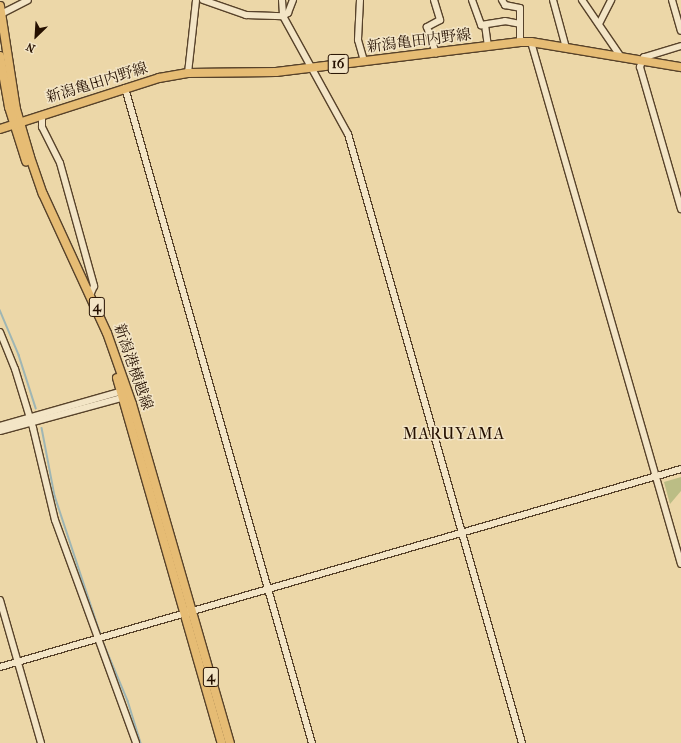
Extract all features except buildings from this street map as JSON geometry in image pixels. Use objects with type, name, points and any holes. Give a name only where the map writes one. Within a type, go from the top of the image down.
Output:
[{"type":"main road","name":"新潟港横越線","points":[[0,10],[17,124],[43,194],[91,293],[125,394],[189,611],[230,743]]},
{"type":"main road","name":"新潟亀田内野線","points":[[0,129],[125,88],[188,73],[276,72],[520,42],[530,42],[681,67]]},
{"type":"main road","name":"新潟港横越線","points":[[0,56],[17,124],[52,229],[86,296],[125,394]]},
{"type":"main road","name":"新潟港横越線","points":[[189,611],[222,743]]},
{"type":"street","points":[[0,10],[28,0]]},
{"type":"street","points":[[188,73],[196,0]]},
{"type":"street","points":[[203,0],[246,15],[283,16],[288,13],[293,0]]},
{"type":"street","points":[[282,0],[283,16],[348,134],[522,743]]},
{"type":"street","points":[[360,0],[358,40],[364,61]]},
{"type":"street","points":[[434,0],[440,20],[427,27],[436,53]]},
{"type":"street","points":[[472,0],[481,25],[505,21],[520,24]]},
{"type":"street","points":[[502,0],[506,5],[520,8],[520,42]]},
{"type":"street","points":[[553,0],[566,48]]},
{"type":"street","points":[[582,0],[621,57]]},
{"type":"street","points":[[598,24],[611,0]]},
{"type":"street","points":[[672,0],[681,31]]},
{"type":"street","points":[[485,25],[488,46]]},
{"type":"street","points":[[530,42],[681,564]]},
{"type":"street","points":[[681,46],[641,60],[640,66],[681,209]]},
{"type":"street","points":[[125,88],[312,743]]},
{"type":"street","points":[[42,115],[42,127],[60,163],[94,286],[91,293]]},
{"type":"street","points":[[0,332],[15,369],[55,520],[96,639],[136,743]]},
{"type":"street","points":[[0,432],[30,421],[125,394]]},
{"type":"street","points":[[0,426],[30,421]]},
{"type":"street","points":[[0,667],[681,469]]},
{"type":"street","points":[[0,600],[41,743]]},
{"type":"green space","points":[[681,477],[681,491],[670,504],[664,482]]},
{"type":"waterway","points":[[0,310],[19,355],[36,408]]},
{"type":"waterway","points":[[42,428],[55,496],[101,635]]},
{"type":"waterway","points":[[102,639],[128,701],[141,743]]},
{"type":"district","name":"MARUYAMA","points":[[454,434]]}]
